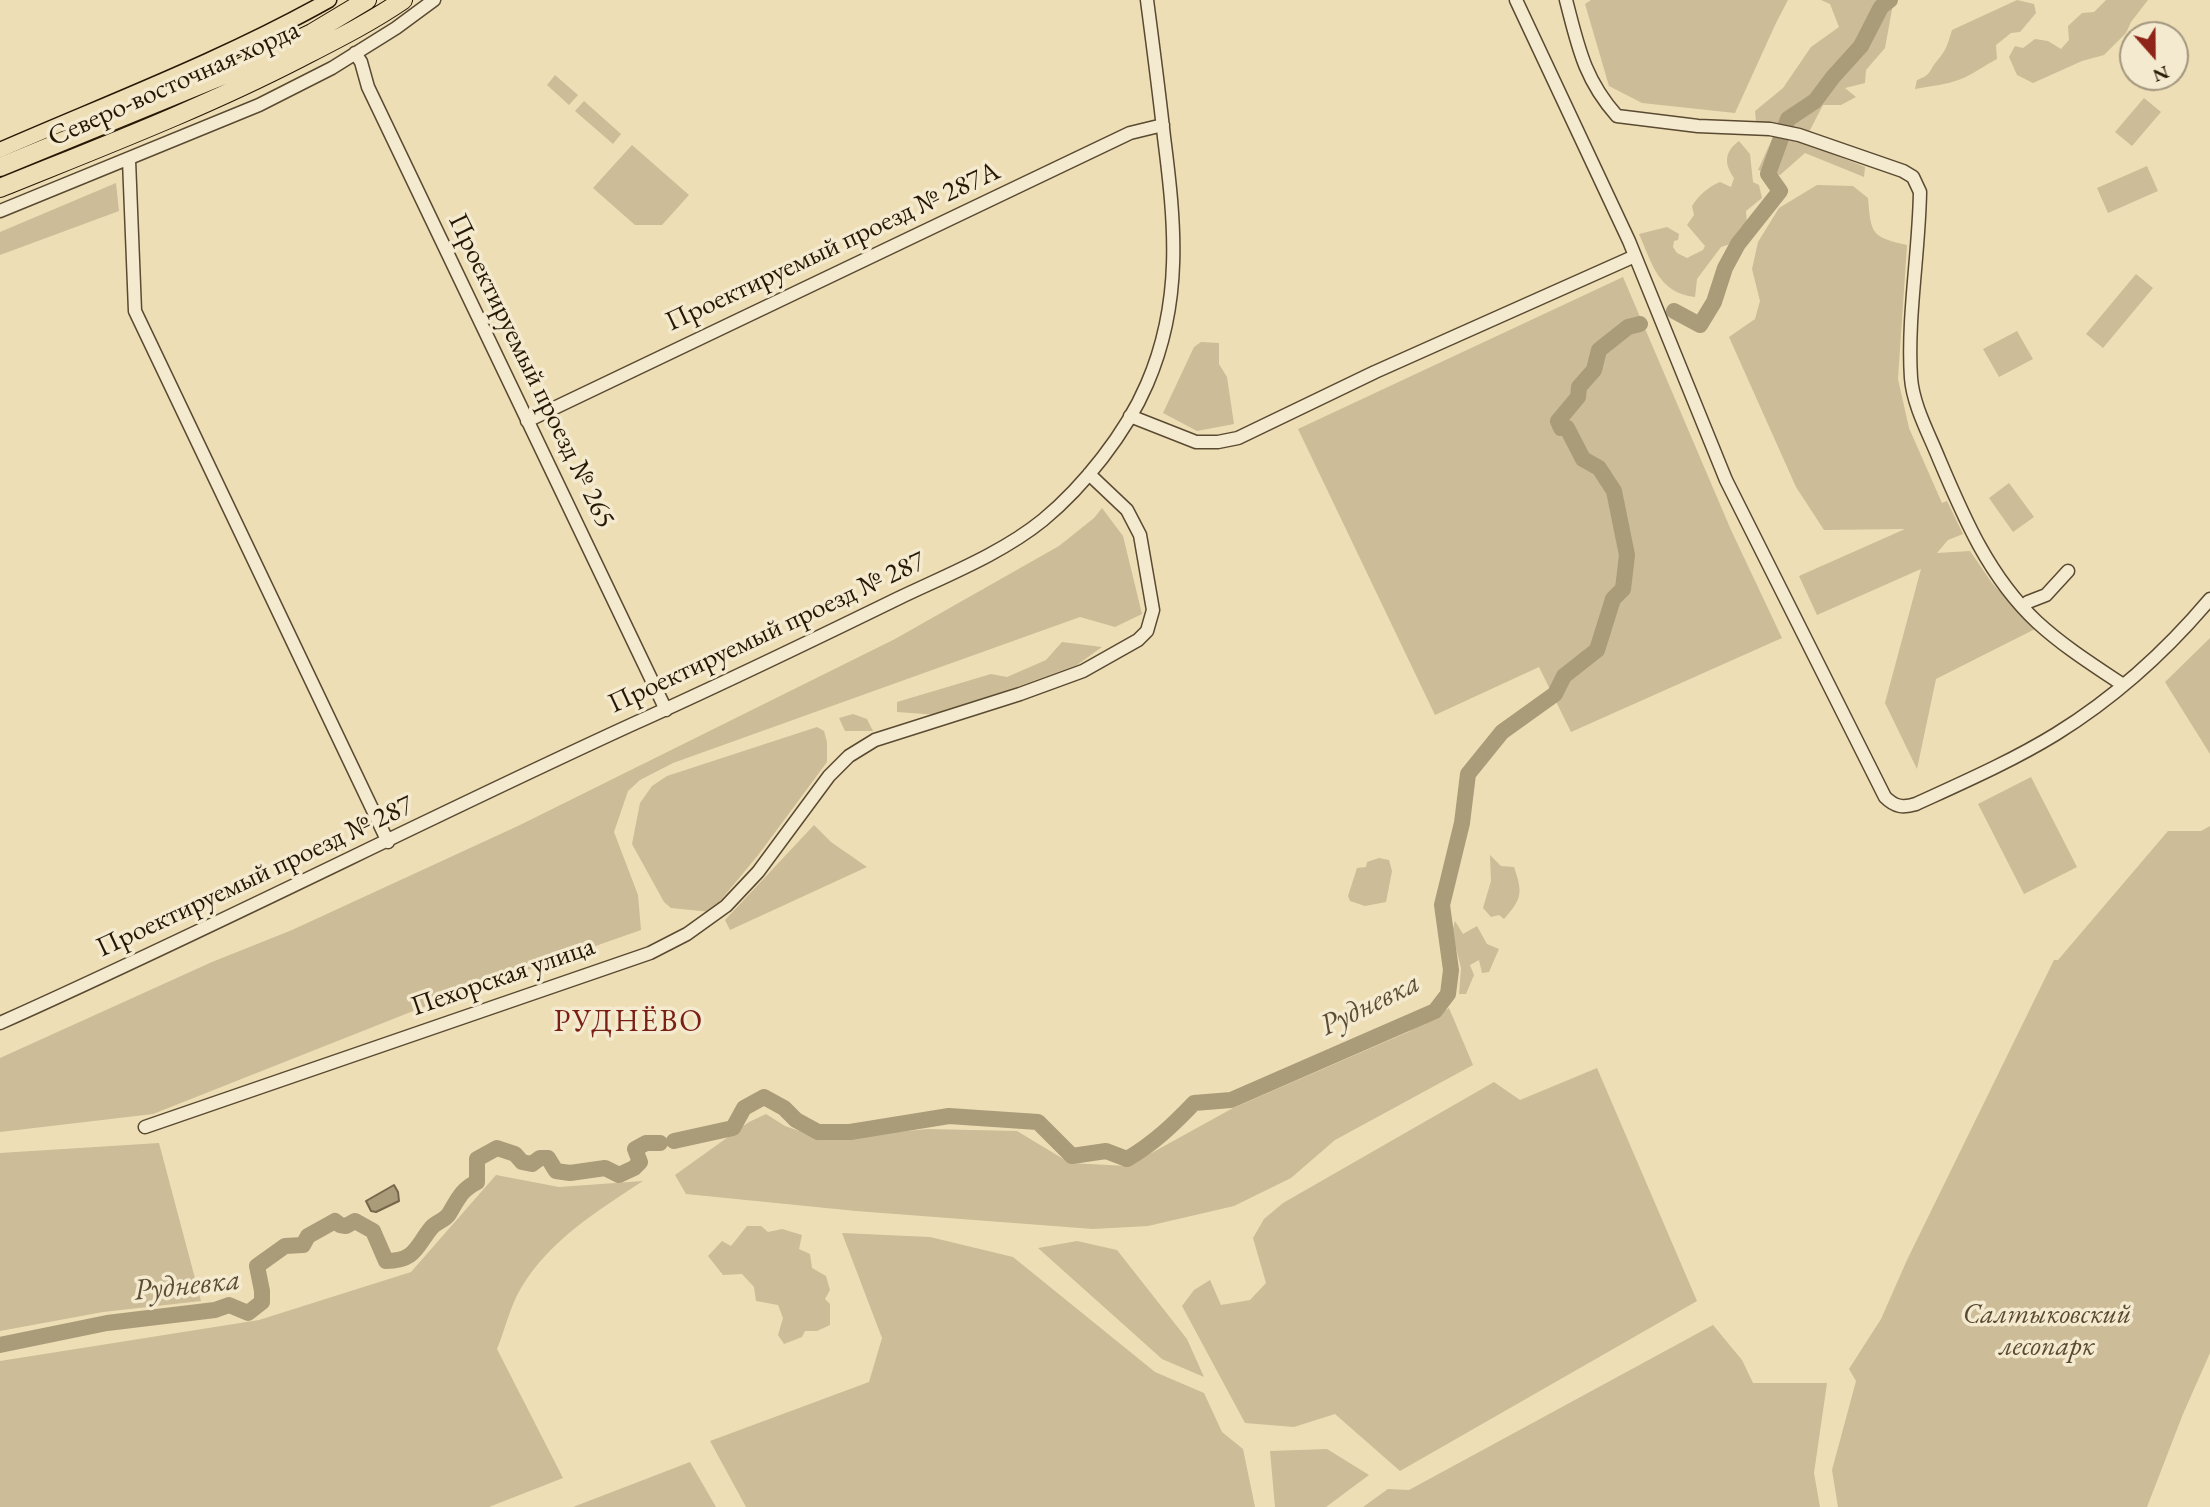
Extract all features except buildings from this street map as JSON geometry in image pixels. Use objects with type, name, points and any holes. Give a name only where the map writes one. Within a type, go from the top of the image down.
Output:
[{"type":"highway","name":"Северо-восточная хорда","points":[[0,167],[229,73],[312,33],[367,0]]},
{"type":"highway","name":"Северо-восточная хорда","points":[[0,188],[258,80],[335,40],[403,0]]},
{"type":"main road","points":[[0,150],[198,65],[272,31],[327,0]]},
{"type":"street","points":[[0,211],[259,105],[332,68],[433,0]]},
{"type":"street","name":"Проектируемый проезд № 287","points":[[0,1023],[388,842],[997,550],[1042,521],[1089,474],[1130,416],[1149,381],[1174,279],[1174,218],[1147,0]]},
{"type":"street","points":[[1516,0],[1635,256],[1726,480],[1885,796],[1892,804],[1905,807],[1981,775],[2057,733],[2123,685],[2176,636],[2210,598]]},
{"type":"street","points":[[1566,0],[1590,80],[1617,116],[1698,126],[1770,129],[1799,135],[1903,171],[1913,177],[1918,184],[1920,198],[1911,382],[1927,429],[1972,533],[2000,579],[2023,607],[2062,643],[2123,685]]},
{"type":"street","name":"Проектируемый проезд № 265","points":[[355,53],[361,62],[368,87],[666,709]]},
{"type":"street","name":"Проектируемый проезд № 287А","points":[[527,421],[1130,133],[1163,125]]},
{"type":"street","points":[[129,160],[135,311],[388,842]]},
{"type":"street","points":[[1130,416],[1196,442],[1238,438],[1377,371],[1635,256]]},
{"type":"street","name":"Пехорская улица","points":[[145,1127],[650,953],[687,934],[726,906],[758,872],[820,789],[849,756],[875,740],[1083,671],[1138,640],[1147,631],[1153,610],[1140,535],[1126,510],[1089,474]]},
{"type":"street","points":[[2023,607],[2028,602],[2046,595],[2068,571]]},
{"type":"green space","points":[[1591,0],[1788,0],[1735,113],[1642,103],[1609,86],[1585,4]]},
{"type":"green space","points":[[1821,0],[1878,0],[1893,4],[1885,48],[1866,70],[1865,83],[1845,88],[1856,97],[1841,105],[1823,105],[1809,132],[1756,122],[1755,111],[1783,88],[1811,47],[1839,27],[1830,4]]},
{"type":"green space","points":[[2017,0],[2034,4],[2036,13],[2020,32],[2011,33],[1996,45],[1997,59],[1961,79],[1915,89],[1917,80],[1928,74],[1943,53],[1952,30]]},
{"type":"green space","points":[[2106,0],[2148,0],[2132,21],[2119,21],[2119,40],[2104,55],[2082,61],[2033,83],[2017,75],[2009,57],[2015,46],[2023,48],[2035,39],[2048,41],[2061,49],[2069,40],[2068,26],[2082,13],[2094,12]]},
{"type":"green space","points":[[555,75],[578,95],[569,105],[547,85]]},
{"type":"green space","points":[[2144,98],[2161,112],[2132,146],[2115,132]]},
{"type":"green space","points":[[584,101],[621,134],[613,144],[575,111]]},
{"type":"green space","points":[[1773,137],[1808,144],[1865,167],[1864,177],[1805,153],[1780,175],[1758,170]]},
{"type":"green space","points":[[1739,141],[1750,154],[1753,182],[1759,185],[1762,198],[1746,211],[1747,224],[1741,227],[1730,244],[1721,247],[1697,279],[1695,297],[1672,290],[1658,275],[1639,234],[1667,227],[1679,234],[1673,247],[1677,253],[1687,258],[1703,250],[1705,246],[1687,225],[1694,215],[1692,206],[1704,192],[1720,182],[1731,187],[1734,178],[1728,168],[1727,158],[1730,149]]},
{"type":"green space","points":[[632,145],[689,195],[662,225],[635,225],[593,188]]},
{"type":"green space","points":[[2147,166],[2158,191],[2108,213],[2097,188]]},
{"type":"green space","points":[[116,183],[119,211],[0,255],[0,232]]},
{"type":"green space","points":[[1817,185],[1853,186],[1868,198],[1870,219],[1875,232],[1886,239],[1907,245],[1898,379],[1909,428],[1942,503],[1947,501],[1963,534],[1948,540],[1937,553],[1970,551],[1992,583],[2035,629],[1936,679],[1917,769],[1885,703],[1921,569],[1817,615],[1799,576],[1905,529],[1824,530],[1796,487],[1729,337],[1755,319],[1760,301],[1752,269],[1758,242],[1779,208]]},
{"type":"green space","points":[[2136,274],[2153,288],[2103,348],[2086,334]]},
{"type":"green space","points":[[1623,277],[1731,530],[1782,638],[1571,732],[1539,667],[1435,715],[1298,429]]},
{"type":"green space","points":[[2017,331],[2033,359],[1999,377],[1983,349]]},
{"type":"green space","points":[[1201,342],[1219,343],[1219,364],[1227,377],[1234,424],[1197,431],[1163,413],[1194,347]]},
{"type":"green space","points":[[2009,483],[2034,517],[2013,532],[1989,498]]},
{"type":"green space","points":[[1102,508],[1123,536],[1142,614],[1115,627],[1080,617],[673,763],[640,780],[628,791],[614,832],[638,895],[641,930],[436,1002],[153,1114],[0,1132],[0,1058],[212,962],[292,930],[520,825],[895,639],[1059,546],[1094,518]]},
{"type":"green space","points":[[2210,638],[2210,754],[2165,682]]},
{"type":"green space","points":[[1062,642],[1102,647],[1077,665],[939,715],[897,712],[897,702],[991,674],[1007,677],[1046,660]]},
{"type":"green space","points":[[853,714],[867,719],[873,731],[845,731],[839,718]]},
{"type":"green space","points":[[817,727],[824,731],[827,762],[759,854],[711,912],[671,908],[664,902],[632,844],[640,803],[652,786],[667,776]]},
{"type":"green space","points":[[2031,777],[2077,867],[2024,894],[1978,804]]},
{"type":"green space","points":[[814,825],[831,842],[867,867],[730,930],[725,920]]},
{"type":"green space","name":"Салтыковский лесопарк","points":[[2210,826],[2210,1353],[2147,1507],[1838,1507],[1832,1470],[1856,1381],[1849,1369],[1881,1319],[1907,1260],[2054,960],[2058,960],[2168,831],[2201,831]]},
{"type":"green space","points":[[1490,855],[1501,866],[1514,867],[1519,883],[1517,901],[1504,919],[1499,915],[1491,917],[1483,908],[1491,881]]},
{"type":"green space","points":[[1379,858],[1389,860],[1392,871],[1386,902],[1365,906],[1350,901],[1348,896],[1357,868],[1366,867],[1367,862]]},
{"type":"green space","points":[[1455,921],[1463,934],[1477,926],[1487,944],[1499,949],[1489,972],[1482,973],[1479,960],[1470,965],[1474,975],[1466,994],[1459,994],[1461,968],[1452,932]]},
{"type":"green space","points":[[1449,1008],[1473,1065],[1335,1140],[1291,1178],[1234,1206],[1148,1226],[1093,1229],[856,1211],[686,1194],[675,1175],[749,1122],[766,1114],[785,1126],[822,1139],[928,1129],[1017,1131],[1070,1163],[1128,1166],[1233,1108],[1408,1032]]},
{"type":"green space","points":[[1597,1068],[1697,1301],[1400,1471],[1335,1414],[1294,1427],[1245,1423],[1182,1306],[1194,1290],[1210,1280],[1221,1305],[1250,1300],[1266,1283],[1253,1238],[1264,1219],[1283,1203],[1494,1082],[1520,1100]]},
{"type":"green space","points":[[159,1143],[201,1301],[103,1312],[0,1331],[0,1153]]},
{"type":"green space","points":[[496,1175],[559,1187],[643,1181],[576,1228],[546,1255],[517,1295],[497,1349],[563,1478],[489,1507],[0,1507],[0,1361],[259,1320],[411,1272]]},
{"type":"green space","points":[[747,1226],[761,1226],[768,1232],[782,1229],[802,1235],[799,1249],[810,1254],[812,1268],[826,1276],[830,1290],[825,1299],[830,1304],[830,1325],[817,1331],[805,1331],[802,1337],[784,1344],[778,1335],[783,1318],[778,1305],[756,1301],[754,1287],[742,1274],[723,1275],[708,1256],[722,1241],[731,1246]]},
{"type":"green space","points":[[842,1233],[930,1237],[1013,1257],[1155,1372],[1204,1393],[1222,1432],[1243,1449],[1255,1507],[746,1507],[710,1441],[869,1382],[882,1338]]},
{"type":"green space","points":[[1077,1241],[1117,1250],[1187,1339],[1204,1377],[1162,1359],[1038,1248]]},
{"type":"green space","points":[[1713,1325],[1742,1360],[1753,1383],[1827,1383],[1814,1473],[1820,1507],[1363,1507],[1388,1489],[1409,1490]]},
{"type":"green space","points":[[1327,1449],[1369,1475],[1326,1507],[1275,1507],[1270,1451]]},
{"type":"green space","points":[[690,1462],[716,1507],[573,1507]]},
{"type":"shaded area","points":[[394,1185],[399,1201],[376,1212],[371,1211],[366,1201]]},
{"type":"waterway","name":"Рудневка","points":[[1674,311],[1700,325],[1714,302],[1725,268],[1738,244],[1780,191],[1768,174],[1788,119],[1815,101],[1861,46],[1881,7],[1890,0]]},
{"type":"waterway","name":"Рудневка","points":[[674,1141],[733,1128],[744,1108],[764,1097],[818,1132],[850,1132],[949,1116],[1038,1122],[1072,1156],[1106,1151],[1127,1159],[1162,1134],[1194,1103],[1231,1100],[1435,1011],[1448,994],[1451,970],[1442,905],[1462,823],[1468,774],[1502,732],[1555,694],[1564,676],[1597,650],[1613,599],[1623,589],[1627,555],[1614,491],[1599,468],[1583,459],[1567,428],[1561,428],[1558,421],[1578,397],[1579,387],[1594,370],[1599,350],[1628,327],[1640,324]]},
{"type":"waterway","name":"Рудневка","points":[[0,1345],[107,1323],[215,1310],[229,1305],[248,1313],[262,1302],[257,1266],[285,1246],[303,1245],[308,1236],[335,1221],[346,1226],[355,1221],[373,1231],[386,1261],[404,1258],[414,1251],[432,1227],[447,1216],[463,1192],[477,1182],[477,1159],[497,1148],[515,1154],[522,1162],[532,1164],[540,1158],[548,1158],[556,1171],[570,1173],[605,1168],[619,1175],[640,1162],[635,1149],[646,1143],[660,1143]]},
{"type":"district","name":"РУДНЁВО","points":[[629,1023]]}]
